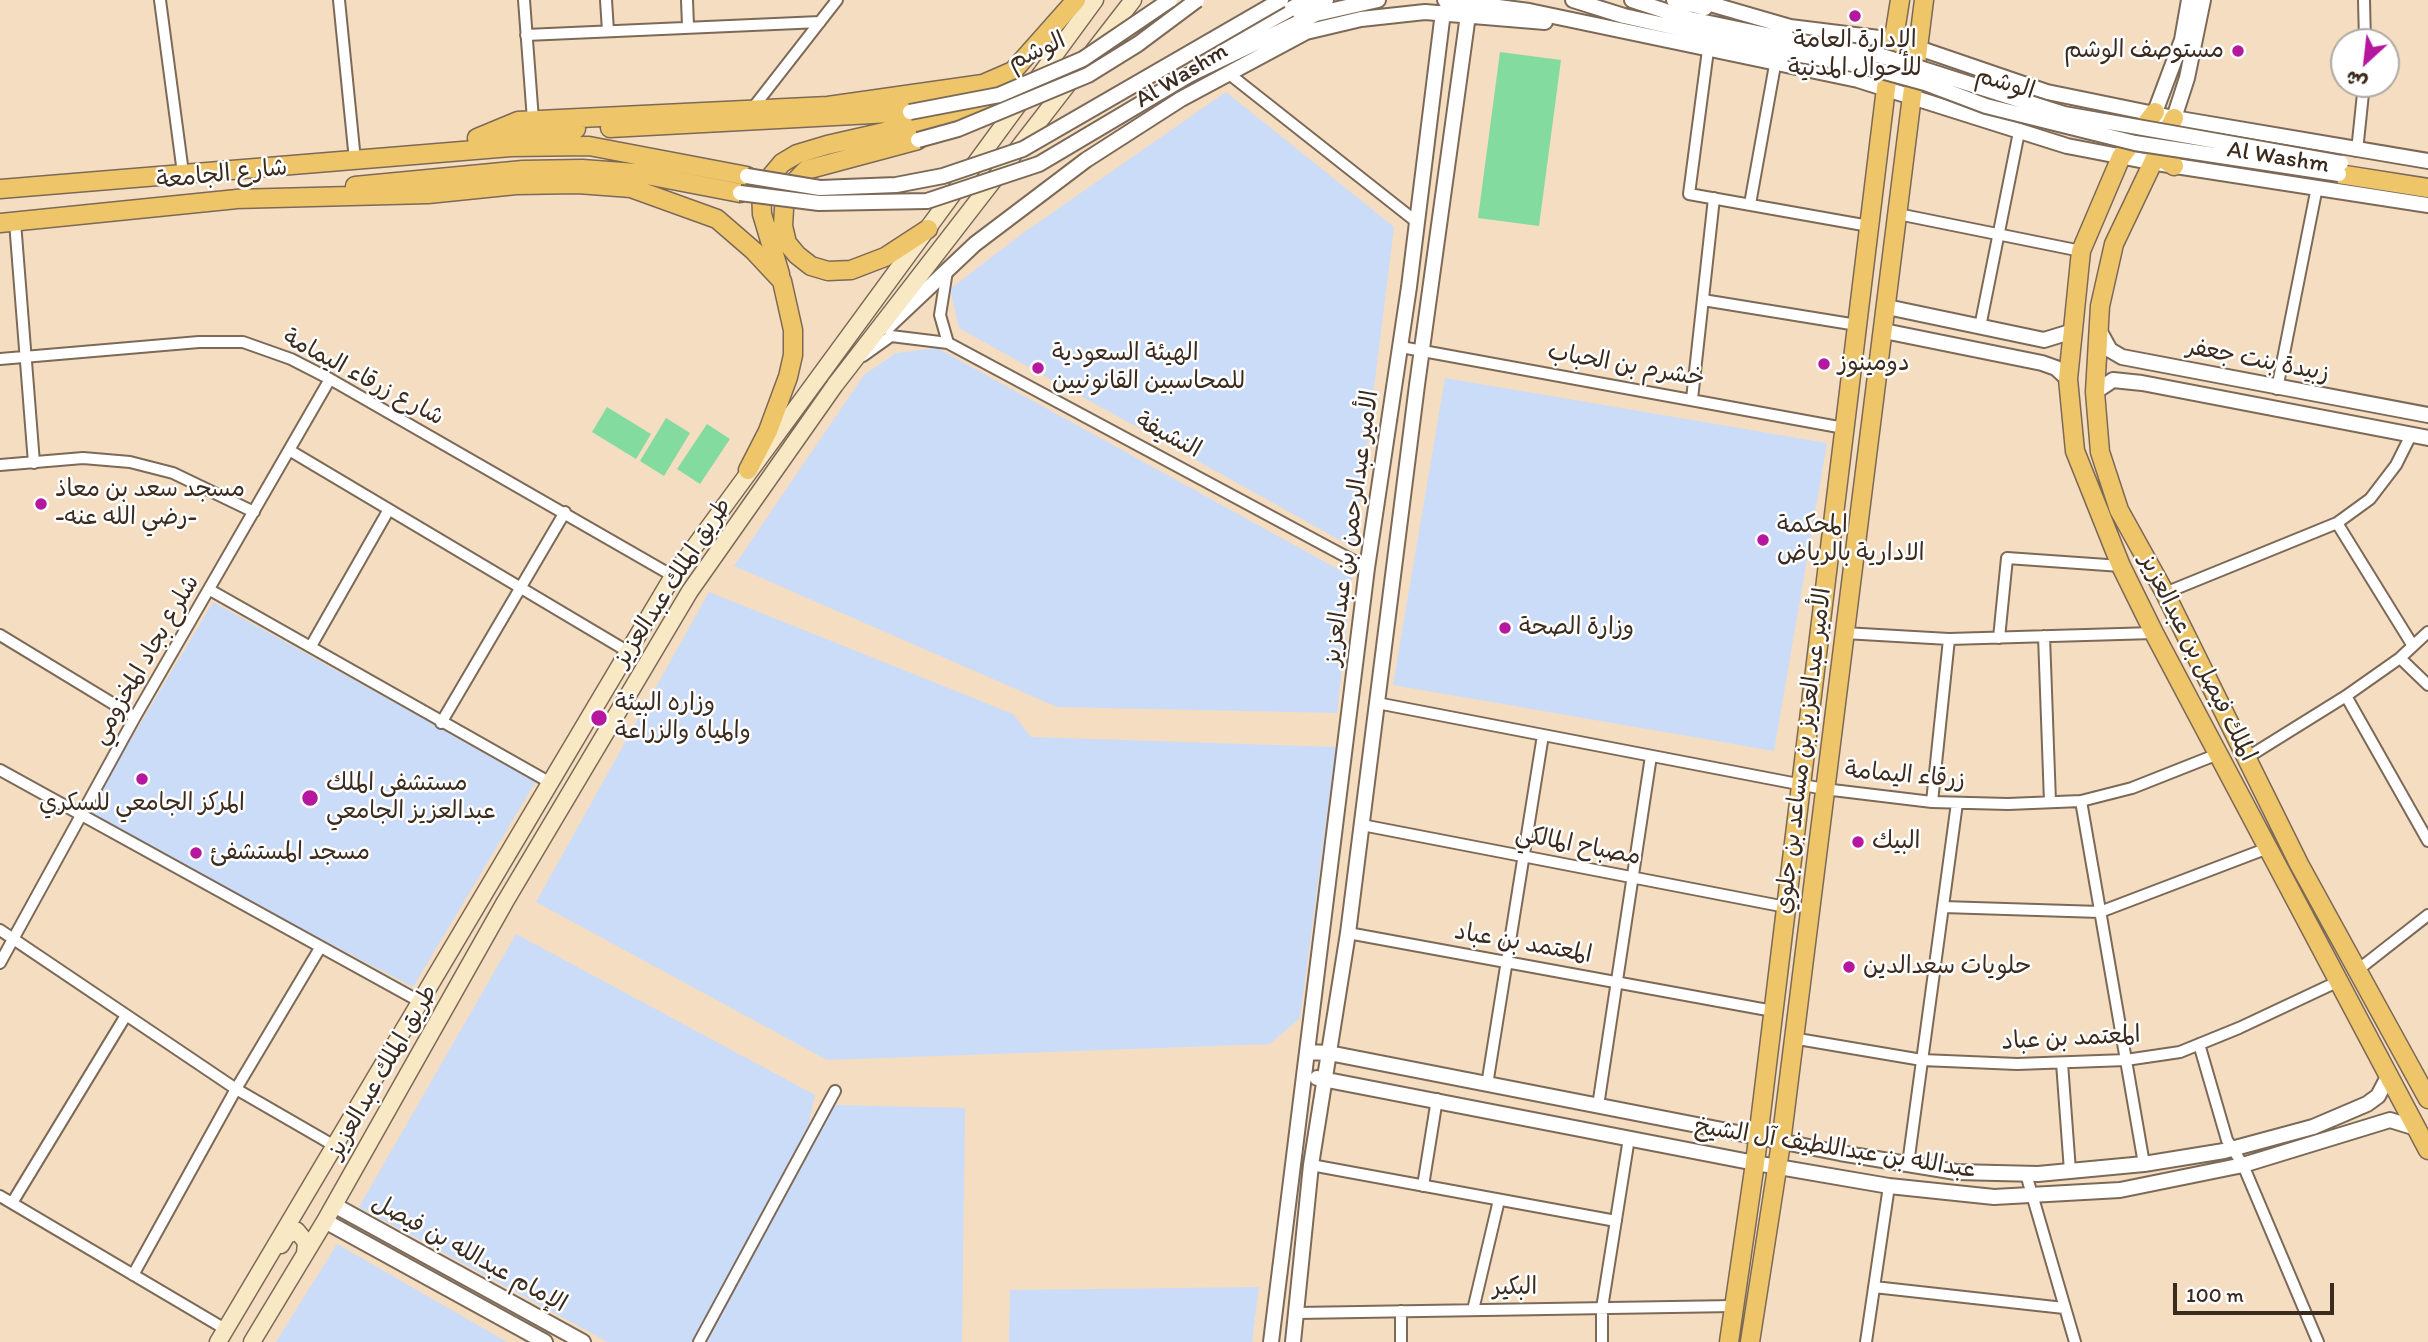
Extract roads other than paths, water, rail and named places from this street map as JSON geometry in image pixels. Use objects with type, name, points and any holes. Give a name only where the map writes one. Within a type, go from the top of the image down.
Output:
[{"type":"main road","points":[[428,154],[518,121],[828,106],[983,84],[1013,71],[1076,0]]},
{"type":"main road","name":"طريق الملك عبدالعزيز","points":[[223,1338],[333,1145],[673,576],[748,470],[1095,0]]},
{"type":"main road","name":"طريق الملك عبدالعزيز","points":[[252,1342],[325,1221],[505,902],[677,612],[855,361],[1133,0]]},
{"type":"main road","name":"الأمير عبدالعزيز بن مساعد بن جلوي","points":[[1729,1342],[1755,1163],[1886,88],[1900,0]]},
{"type":"main road","name":"الأمير عبدالعزيز بن مساعد بن جلوي","points":[[1750,1342],[1780,1143],[1914,97],[1917,46],[1924,0]]},
{"type":"main road","points":[[748,470],[772,423],[793,355],[793,330],[762,214],[761,188],[782,163],[797,154],[954,116],[999,95]]},
{"type":"main road","points":[[477,138],[577,129],[910,112]]},
{"type":"main road","points":[[2153,152],[2151,126],[2155,112]]},
{"type":"main road","name":"الملك فيصل بن عبدالعزيز","points":[[2155,112],[2117,155],[2081,251],[2070,332],[2068,379],[2075,451],[2121,566],[2154,633],[2428,1150]]},
{"type":"main road","name":"الملك فيصل بن عبدالعزيز","points":[[2174,118],[2153,152],[2114,244],[2096,325],[2095,392],[2100,452],[2119,510],[2165,593],[2299,864],[2422,1073],[2428,1099]]},
{"type":"main road","points":[[918,140],[806,170],[785,191],[783,226],[787,243],[797,255],[811,266],[828,271],[851,270],[885,257],[928,229]]},
{"type":"main road","points":[[428,154],[470,148],[589,146],[744,184]]},
{"type":"main road","points":[[2117,155],[2153,152],[2174,166]]},
{"type":"main road","name":"شارع الجامعة","points":[[0,189],[428,154]]},
{"type":"main road","name":"شارع الجامعة","points":[[7,222],[450,175],[582,169],[744,184]]},
{"type":"main road","name":"الوشم","points":[[2340,169],[2428,176]]},
{"type":"main road","name":"الوشم","points":[[2340,169],[2428,188]]},
{"type":"main road","points":[[235,199],[428,194],[516,185],[631,187],[717,219],[754,251],[782,281]]},
{"type":"main road","points":[[223,1338],[291,1231],[303,1235],[306,1242],[305,1254]]},
{"type":"street","points":[[160,0],[183,173]]},
{"type":"street","points":[[339,0],[355,160]]},
{"type":"street","points":[[524,0],[533,120]]},
{"type":"street","points":[[606,0],[608,31]]},
{"type":"street","points":[[687,0],[688,26]]},
{"type":"street","points":[[752,108],[837,0]]},
{"type":"street","name":"الوشم","points":[[910,112],[999,95],[1083,59],[1170,0]]},
{"type":"street","points":[[918,140],[958,129],[1088,75],[1138,44],[1197,0]]},
{"type":"street","points":[[744,184],[820,188],[896,185],[943,176],[1023,149],[1281,0]]},
{"type":"street","points":[[1189,75],[1263,24],[1307,0]]},
{"type":"street","points":[[744,184],[819,203],[927,201],[1039,164],[1189,75],[1326,0]]},
{"type":"street","name":"Al Washm","points":[[1189,75],[1316,14],[1378,0]]},
{"type":"street","name":"الوشم","points":[[1573,0],[1624,16],[1790,46]]},
{"type":"street","points":[[1595,0],[1624,16]]},
{"type":"street","name":"الوشم","points":[[1632,0],[1690,19],[1925,83],[1986,106],[2135,143],[2340,169]]},
{"type":"street","points":[[1674,0],[1748,16]]},
{"type":"street","name":"الوشم","points":[[1697,0],[1790,27],[1895,40],[2047,92],[2155,112]]},
{"type":"street","points":[[2155,112],[2182,40],[2189,0]]},
{"type":"street","points":[[2174,118],[2187,78],[2203,0]]},
{"type":"street","points":[[2364,0],[2365,28]]},
{"type":"street","name":"Al Washm","points":[[855,361],[948,267],[1086,160],[1181,99],[1306,32],[1361,19],[1444,6],[1498,5]]},
{"type":"street","name":"الوشم","points":[[1498,5],[1886,88],[2019,132],[2117,155]]},
{"type":"street","name":"Al Washm","points":[[1444,6],[1468,15],[1607,27]]},
{"type":"street","name":"الأمير عبدالرحمن بن عبدالعزيز","points":[[1305,1076],[1367,568],[1418,223],[1444,6]]},
{"type":"street","name":"الأمير عبدالرحمن بن عبدالعزيز","points":[[1325,1079],[1348,933],[1468,15]]},
{"type":"street","points":[[526,35],[820,22]]},
{"type":"street","points":[[1708,50],[1689,194],[1869,226]]},
{"type":"street","points":[[1750,204],[1775,65]]},
{"type":"street","points":[[1228,73],[1418,223]]},
{"type":"street","points":[[2357,151],[2363,98]]},
{"type":"street","points":[[2113,104],[2126,116],[2129,132],[2117,155]]},
{"type":"street","name":"Al Washm","points":[[2155,112],[2174,118],[2357,151],[2428,161]]},
{"type":"street","points":[[1980,327],[2019,132]]},
{"type":"street","points":[[2252,178],[2245,176],[2234,165],[2231,150],[2234,143],[2245,133],[2261,132]]},
{"type":"street","name":"Al Washm","points":[[2174,166],[2428,205]]},
{"type":"street","points":[[2277,388],[2317,187]]},
{"type":"street","points":[[1422,188],[1446,191]]},
{"type":"street","points":[[1692,399],[1714,198]]},
{"type":"street","points":[[1898,214],[2081,251]]},
{"type":"street","points":[[7,222],[26,357],[34,463]]},
{"type":"street","points":[[855,361],[891,336],[948,343],[940,315],[948,267]]},
{"type":"street","points":[[1703,300],[1857,325]]},
{"type":"street","points":[[1887,307],[2044,340],[2070,332]]},
{"type":"street","name":"زبيدة بنت جعفر","points":[[2096,325],[2115,355],[2428,415]]},
{"type":"street","points":[[1884,331],[2027,360],[2056,368],[2068,379]]},
{"type":"street","points":[[2027,360],[2033,359],[2039,352],[2037,342],[2030,338]]},
{"type":"street","name":"شارع زرقاء اليمامة","points":[[0,359],[199,342],[243,342],[291,359],[330,379],[673,576]]},
{"type":"street","name":"النشيفة","points":[[948,343],[1367,568]]},
{"type":"street","name":"خشرم بن الحباب","points":[[1401,347],[1844,428]]},
{"type":"street","points":[[2141,362],[2135,363],[2130,371],[2133,377],[2142,383]]},
{"type":"street","name":"شلرع بجاد المخزومي","points":[[0,963],[135,717],[330,379]]},
{"type":"street","name":"زبيدة بنت جعفر","points":[[2095,392],[2113,380],[2142,383],[2428,438]]},
{"type":"street","points":[[2165,593],[2337,523],[2370,499],[2396,465],[2411,435]]},
{"type":"street","points":[[289,450],[627,651]]},
{"type":"street","points":[[0,466],[83,458],[130,461],[173,473],[254,512]]},
{"type":"street","points":[[311,646],[388,511]]},
{"type":"street","points":[[441,723],[565,512]]},
{"type":"street","points":[[2337,523],[2413,646]]},
{"type":"street","points":[[1999,638],[2007,558],[2121,566]]},
{"type":"street","points":[[210,590],[549,782]]},
{"type":"street","points":[[2248,757],[2346,696],[2400,658],[2428,632]]},
{"type":"street","points":[[1844,633],[1949,639],[2154,633]]},
{"type":"street","points":[[0,635],[135,717]]},
{"type":"street","points":[[2044,636],[2050,802]]},
{"type":"street","points":[[1932,802],[1949,639]]},
{"type":"street","points":[[2400,658],[2428,685]]},
{"type":"street","points":[[2346,696],[2428,841]]},
{"type":"street","name":"زرقاء اليمامة","points":[[1377,703],[1801,785],[1932,802],[2081,801],[2143,785],[2218,754]]},
{"type":"street","points":[[1487,1085],[1543,735]]},
{"type":"street","points":[[1598,1106],[1651,756]]},
{"type":"street","points":[[0,770],[419,1001]]},
{"type":"street","points":[[2081,801],[2144,1164]]},
{"type":"street","points":[[1908,1164],[1957,803]]},
{"type":"street","name":"مصباح المالكي","points":[[1362,825],[1786,907]]},
{"type":"street","points":[[1943,907],[2100,912],[2268,848]]},
{"type":"street","points":[[2359,969],[2428,915]]},
{"type":"street","points":[[0,930],[125,1017],[236,1089],[333,1145]]},
{"type":"street","name":"المعتمد بن عباد","points":[[1348,933],[1773,1011]]},
{"type":"street","points":[[133,1275],[236,1089],[320,948]]},
{"type":"street","name":"المعتمد بن عباد","points":[[1792,1038],[1922,1060],[2017,1065],[2126,1060],[2179,1052],[2339,981]]},
{"type":"street","points":[[12,1203],[125,1017]]},
{"type":"street","points":[[2199,1044],[2227,1140],[2235,1148],[2244,1165],[2318,1342]]},
{"type":"street","name":"عبدالله بن عبداللطيف آل الشيخ","points":[[1307,1052],[1329,1053],[1780,1143],[1956,1172],[2026,1174],[2144,1164],[2235,1148],[2314,1127],[2378,1096],[2388,1077]]},
{"type":"street","points":[[2062,1063],[2070,1171]]},
{"type":"street","points":[[1270,1342],[1305,1076]]},
{"type":"street","name":"عبدالله بن عبداللطيف آل الشيخ","points":[[1305,1076],[1437,1099],[1755,1163],[1889,1185],[1994,1197],[2032,1197],[2120,1189],[2244,1165],[2390,1120],[2416,1128]]},
{"type":"street","points":[[1293,1342],[1311,1165],[1325,1079]]},
{"type":"street","points":[[699,1342],[835,1091]]},
{"type":"street","points":[[1423,1186],[1437,1099]]},
{"type":"street","points":[[2352,1110],[2360,1118],[2363,1129]]},
{"type":"street","points":[[1602,1342],[1602,1308],[1629,1138]]},
{"type":"street","points":[[1311,1165],[1616,1221]]},
{"type":"street","points":[[2026,1174],[2075,1342]]},
{"type":"street","points":[[1866,1342],[1889,1185]]},
{"type":"street","points":[[0,1196],[133,1275],[223,1338]]},
{"type":"street","points":[[1473,1310],[1499,1200]]},
{"type":"street","name":"الإمام عبدالله بن فيصل","points":[[334,1205],[583,1342]]},
{"type":"street","name":"الإمام عبدالله بن فيصل","points":[[325,1221],[545,1342]]},
{"type":"street","points":[[1874,1287],[2064,1308]]},
{"type":"street","name":"البكير","points":[[1297,1312],[1734,1306]]},
{"type":"street","points":[[1401,1311],[1401,1342]]},
{"type":"place","name":"الإدارة العامة للأحوال المدنية","points":[[1855,16]]},
{"type":"place","name":"مستوصف الوشم","points":[[2238,51]]},
{"type":"place","name":"دومينوز","points":[[1824,364]]},
{"type":"place","name":"الهيئة السعودية للمحاسبين القانونيين","points":[[1038,368]]},
{"type":"place","name":"مسجد سعد بن معاذ -رضي الله عنه-","points":[[41,504]]},
{"type":"place","name":"المحكمة الادارية بالرياض","points":[[1763,540]]},
{"type":"place","name":"وزارة الصحة","points":[[1505,628]]},
{"type":"place","name":"وزاره البيئة والمياه والزراعة","points":[[599,718]]},
{"type":"place","name":"المركز الجامعي للسكري","points":[[142,779]]},
{"type":"place","name":"مستشفى الملك عبدالعزيز الجامعي","points":[[310,798]]},
{"type":"place","name":"البيك","points":[[1858,842]]},
{"type":"place","name":"مسجد المستشفئ","points":[[196,853]]},
{"type":"place","name":"حلويات سعدالدين","points":[[1849,967]]}]
